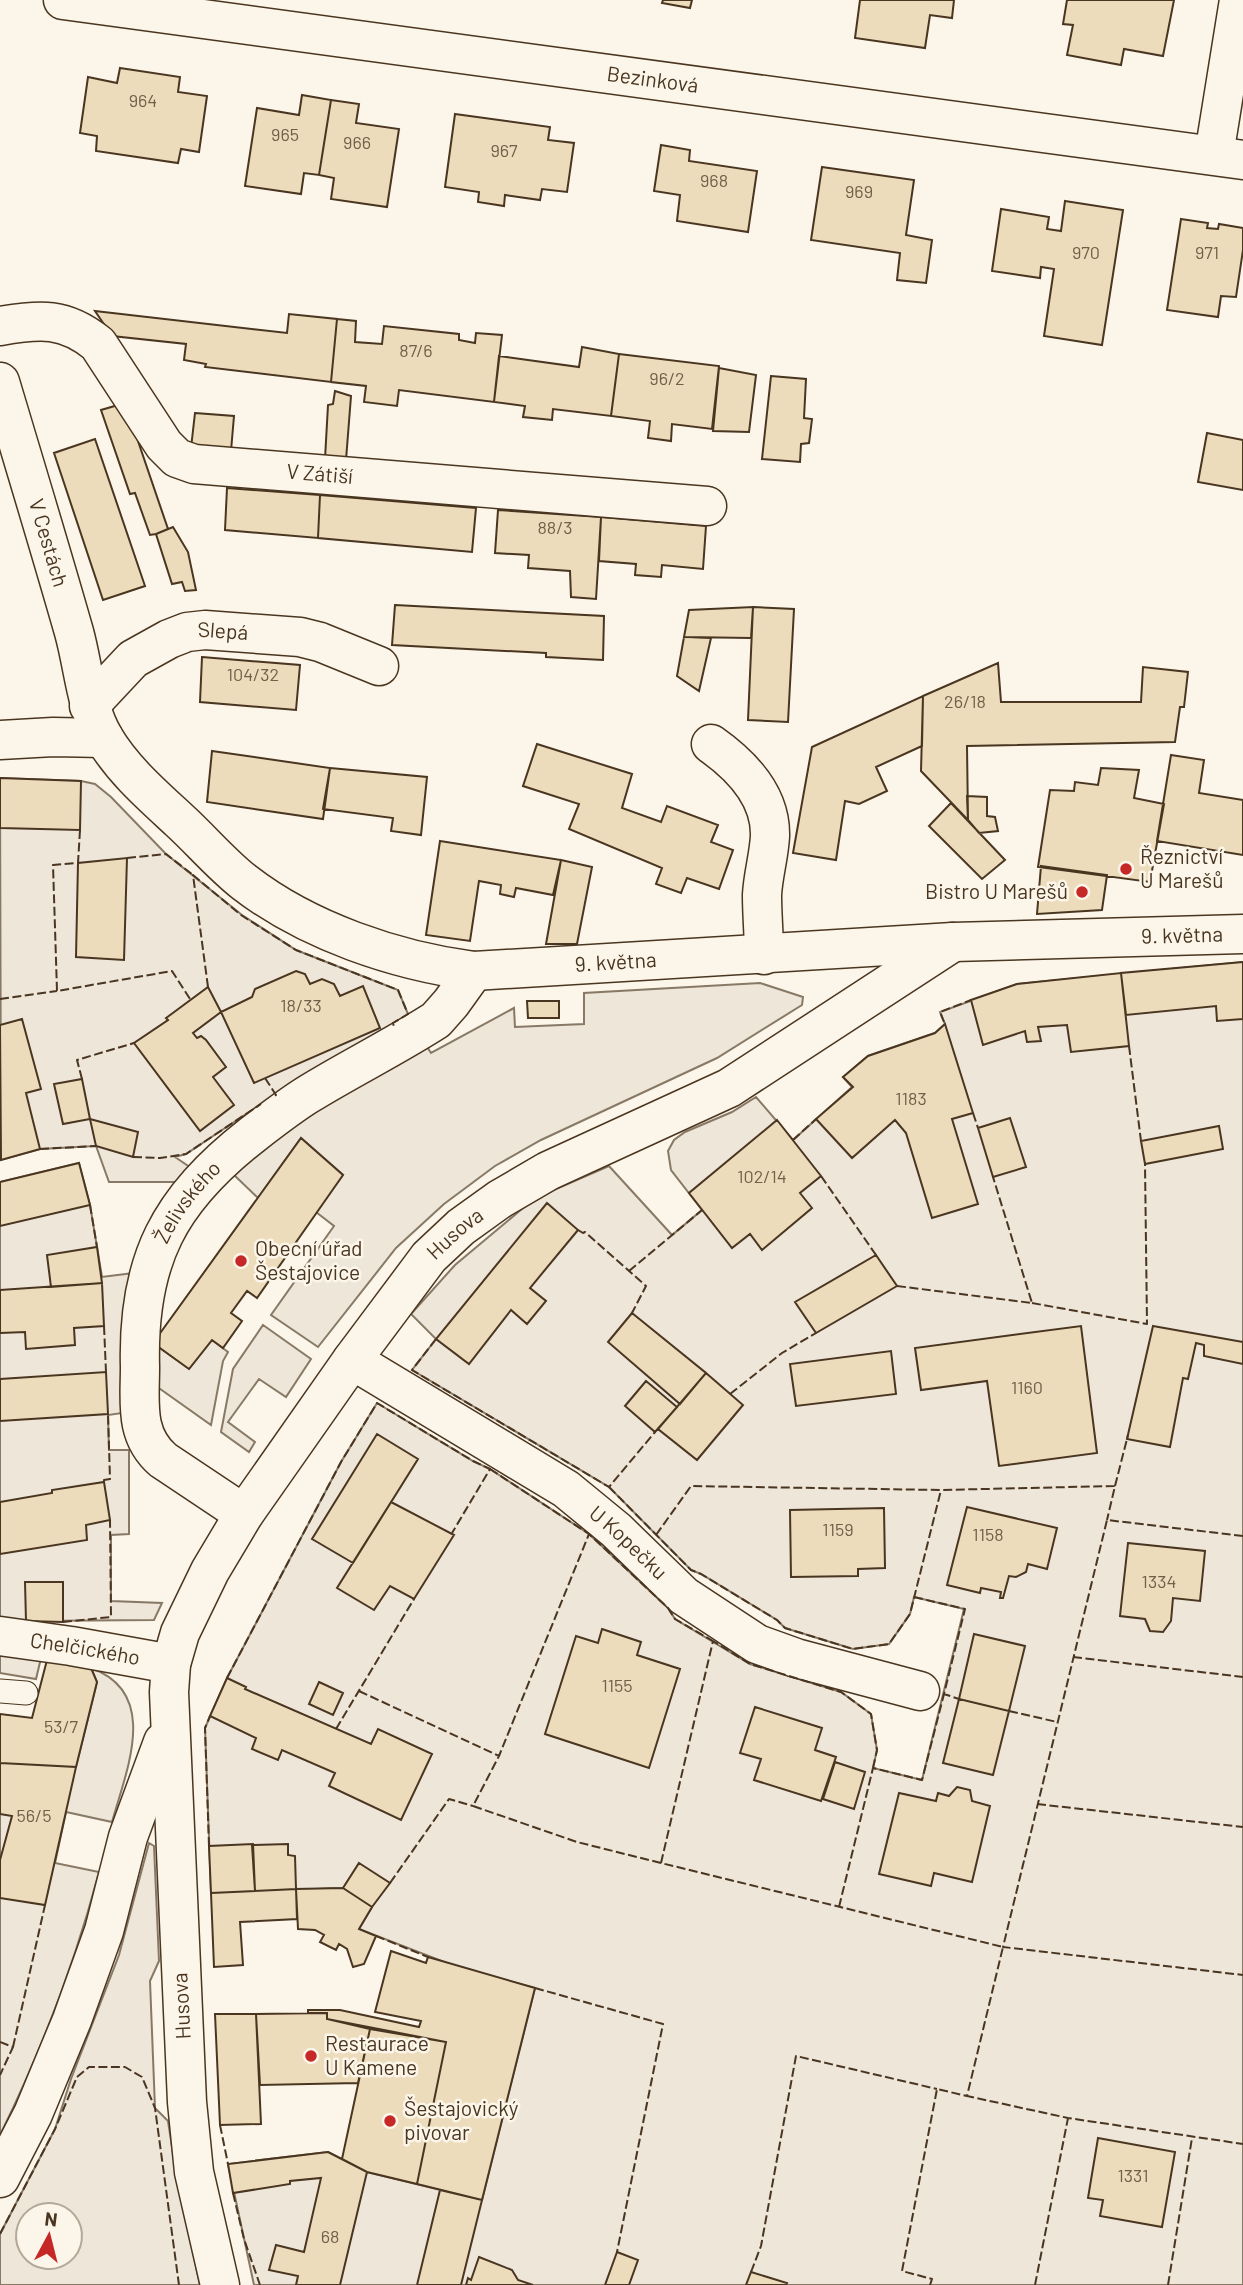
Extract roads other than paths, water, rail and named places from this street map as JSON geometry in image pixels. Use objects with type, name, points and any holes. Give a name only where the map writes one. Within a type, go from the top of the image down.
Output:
[{"type":"street","name":"Bezinková","points":[[63,0],[1228,158]]},
{"type":"street","points":[[1228,158],[1239,0]]},
{"type":"street","name":"V Zátiší","points":[[0,326],[43,320],[83,331],[98,344],[164,445],[177,458],[194,464],[706,506]]},
{"type":"street","name":"V Cestách","points":[[0,383],[75,636],[97,722]]},
{"type":"street","name":"Slepá","points":[[97,722],[133,659],[187,632],[205,630],[300,637],[320,642],[379,666]]},
{"type":"street","points":[[0,740],[53,737],[97,722]]},
{"type":"street","name":"9. května","points":[[97,722],[123,765],[243,882],[281,907],[336,933],[398,957],[438,967],[474,971],[953,942],[1243,934]]},
{"type":"street","points":[[711,744],[733,759],[746,774],[766,811],[770,833],[762,895],[764,955]]},
{"type":"street","name":"Husova","points":[[220,2285],[194,2172],[187,2102],[170,1723],[171,1664],[189,1613],[210,1571],[244,1514],[352,1360],[429,1256],[461,1227],[500,1199],[548,1171],[730,1088],[953,942]]},
{"type":"street","name":"Želivského","points":[[244,1514],[163,1460],[153,1451],[142,1431],[139,1343],[141,1318],[148,1277],[159,1242],[173,1215],[196,1184],[222,1158],[308,1094],[436,1020],[474,971]]},
{"type":"street","name":"U Kopečku","points":[[352,1360],[566,1489],[616,1530],[684,1595],[757,1644],[796,1658],[920,1691]]},
{"type":"street","name":"Chelčického","points":[[0,1636],[171,1664]]},
{"type":"street","name":"Husova","points":[[0,2178],[33,2114],[72,2020],[104,1931],[128,1837],[170,1723]]},
{"type":"lane","points":[[0,1691],[26,1693]]},
{"type":"place","name":"Řeznictví U Marešů","points":[[1126,869]]},
{"type":"place","name":"Bistro U Marešů","points":[[1082,892]]},
{"type":"place","name":"Obecní úřad Šestajovice","points":[[241,1261]]},
{"type":"place","name":"Restaurace U Kamene","points":[[311,2056]]},
{"type":"place","name":"Šestajovický pivovar","points":[[390,2121]]}]
